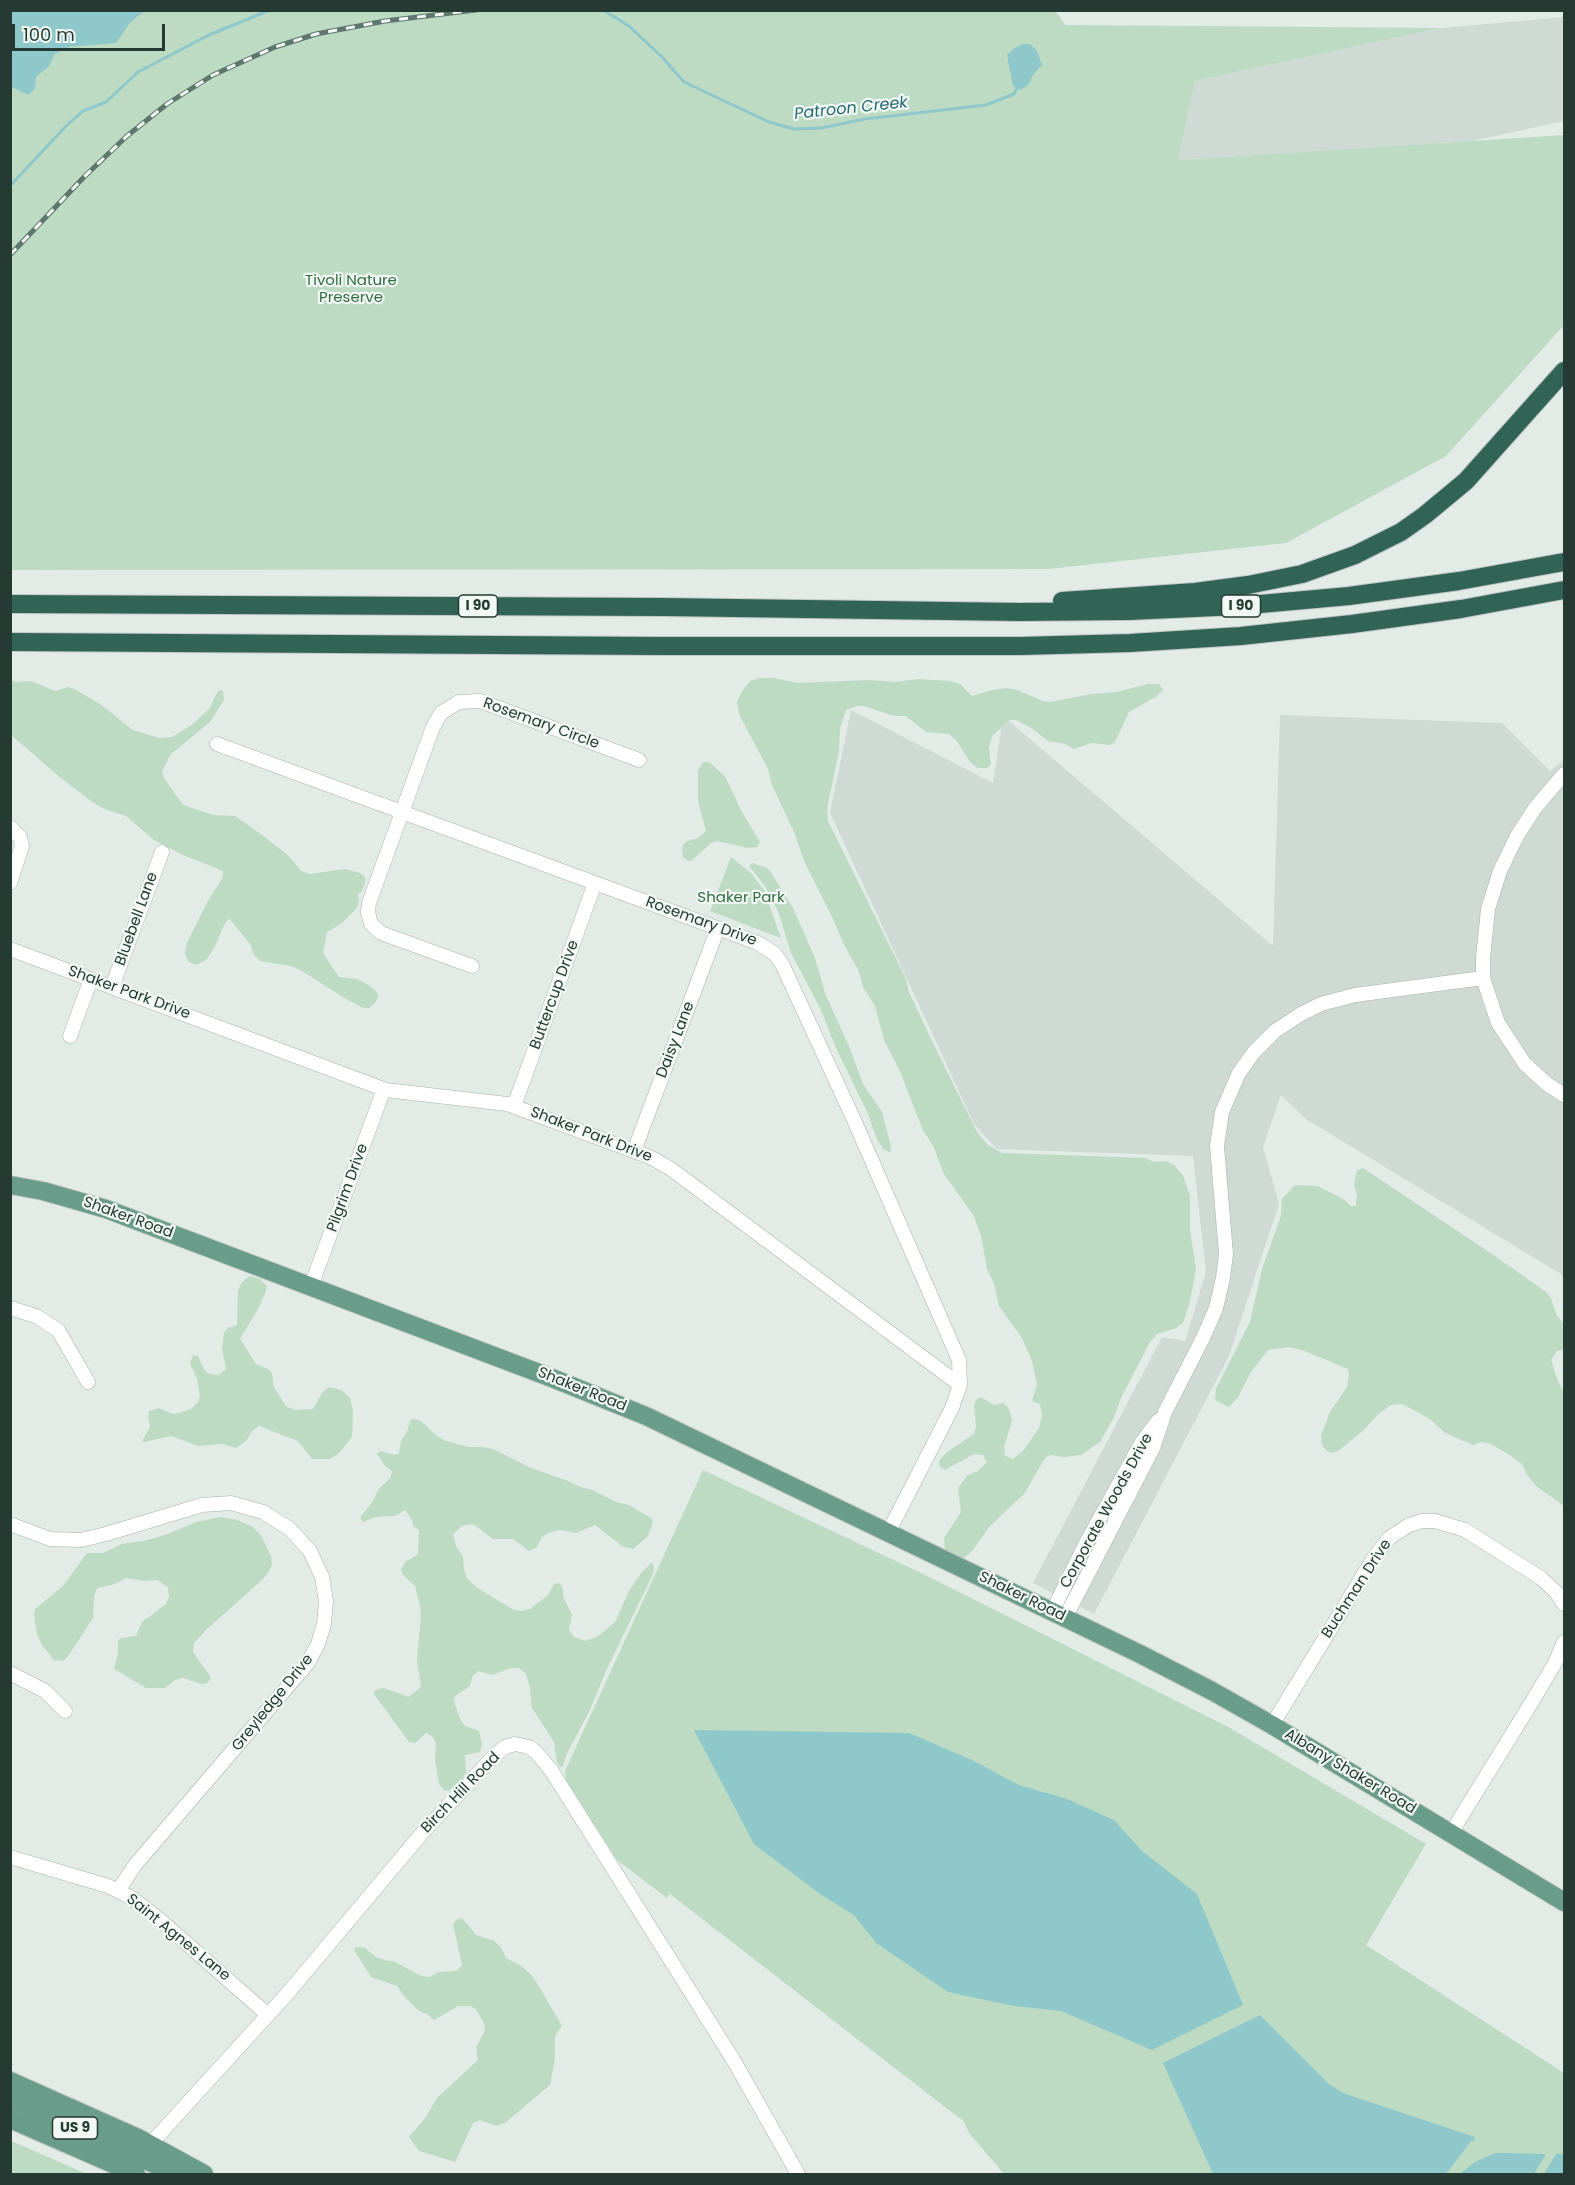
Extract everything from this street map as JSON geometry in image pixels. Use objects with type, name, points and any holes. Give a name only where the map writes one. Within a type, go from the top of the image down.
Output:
[{"type":"highway","points":[[914,610],[1195,592],[1266,582],[1329,565],[1401,532],[1445,499],[1486,460],[1564,371]]},
{"type":"highway","name":"I 90","points":[[10,604],[1075,612],[1238,606],[1404,589],[1564,562]]},
{"type":"highway","name":"I 90","points":[[10,642],[662,646],[1119,643],[1230,637],[1341,626],[1461,609],[1564,590]]},
{"type":"main road","name":"Shaker Road","points":[[10,1185],[43,1191],[98,1206],[630,1409],[739,1459],[1132,1650]]},
{"type":"main road","name":"Albany Shaker Road","points":[[1132,1650],[1272,1725],[1564,1902]]},
{"type":"main road","points":[[10,2081],[142,2159],[204,2175]]},
{"type":"main road","name":"US 9","points":[[10,2099],[176,2175]]},
{"type":"main road","name":"US 9","points":[[10,2119],[53,2138],[123,2161],[142,2159]]},
{"type":"street","name":"Rosemary Circle","points":[[472,966],[381,933],[370,922],[368,912],[369,903],[435,722],[449,706],[464,701],[485,703],[639,760]]},
{"type":"street","name":"Rosemary Drive","points":[[217,744],[762,944],[772,951],[780,960],[854,1120],[953,1345],[960,1366],[960,1385]]},
{"type":"street","points":[[1564,774],[1535,808],[1517,836],[1500,871],[1488,909],[1484,946],[1484,978],[1498,1023],[1525,1064],[1547,1084],[1564,1095]]},
{"type":"street","points":[[10,827],[20,837],[22,846],[10,883]]},
{"type":"street","name":"Bluebell Lane","points":[[112,987],[162,852]]},
{"type":"street","name":"Buttercup Drive","points":[[514,1106],[595,883]]},
{"type":"street","name":"Daisy Lane","points":[[634,1151],[718,928]]},
{"type":"street","name":"Shaker Park Drive","points":[[10,949],[384,1089],[402,1093],[490,1101],[514,1106],[634,1151],[666,1166],[960,1385]]},
{"type":"street","name":"Corporate Woods Drive","points":[[1058,1615],[1084,1547],[1142,1442],[1165,1412],[1209,1326],[1222,1287],[1226,1244],[1217,1161],[1219,1129],[1229,1092],[1239,1073],[1252,1054],[1269,1036],[1309,1009],[1332,1000],[1395,989],[1484,978]]},
{"type":"street","points":[[70,1036],[91,980]]},
{"type":"street","name":"Pilgrim Drive","points":[[311,1287],[384,1089]]},
{"type":"street","points":[[10,1308],[36,1316],[58,1330],[88,1382]]},
{"type":"street","points":[[888,1533],[952,1408],[960,1385]]},
{"type":"street","name":"Greyledge Drive","points":[[10,1524],[50,1539],[81,1540],[202,1505],[231,1503],[263,1512],[290,1529],[310,1551],[322,1577],[326,1600],[324,1624],[318,1644],[310,1659],[135,1865],[118,1891]]},
{"type":"street","name":"Buchman Drive","points":[[1272,1725],[1379,1550],[1394,1534],[1409,1525],[1435,1521],[1465,1530],[1542,1578],[1564,1604]]},
{"type":"street","points":[[1451,1833],[1555,1663],[1564,1642]]},
{"type":"street","points":[[10,1673],[45,1691],[65,1711]]},
{"type":"street","name":"Birch Hill Road","points":[[142,2159],[321,1955],[402,1856],[495,1755],[511,1745],[524,1746],[536,1752],[551,1770],[734,2061],[798,2175]]},
{"type":"street","name":"Saint Agnes Lane","points":[[10,1857],[118,1891],[132,1898],[268,2015]]},
{"type":"shaded area","points":[[1564,17],[1564,121],[1472,141],[1178,160],[1195,81],[1441,28]]},
{"type":"shaded area","points":[[851,710],[993,783],[1003,716],[1273,946],[1280,715],[1502,723],[1550,771],[1564,760],[1564,1276],[1306,1119],[1281,1095],[1263,1147],[1279,1204],[1229,1356],[1094,1614],[1033,1583],[1162,1337],[1185,1341],[1206,1272],[1193,1156],[997,1149],[974,1124],[830,813]]},
{"type":"green space","name":"Tivoli Nature Preserve","points":[[1055,10],[1065,25],[1441,28],[1195,81],[1178,160],[1564,135],[1564,325],[1446,456],[1286,543],[1048,569],[11,570],[11,11]]},
{"type":"green space","points":[[760,678],[798,683],[870,680],[895,682],[918,679],[950,681],[960,684],[972,696],[1007,688],[1050,702],[1117,692],[1148,684],[1159,684],[1163,690],[1129,712],[1115,742],[1110,745],[1092,743],[1074,749],[1065,744],[1048,741],[1033,729],[1016,720],[1010,720],[992,736],[989,749],[991,764],[987,768],[978,768],[970,762],[956,740],[949,734],[926,732],[906,716],[894,716],[864,706],[857,706],[846,710],[840,728],[839,752],[827,808],[828,821],[906,979],[909,992],[977,1132],[987,1144],[1002,1153],[1145,1158],[1154,1162],[1166,1161],[1175,1166],[1183,1176],[1190,1196],[1190,1230],[1196,1269],[1183,1323],[1176,1328],[1157,1334],[1150,1342],[1100,1442],[1081,1455],[1064,1457],[1050,1455],[1045,1458],[1024,1494],[989,1527],[973,1550],[963,1559],[945,1550],[944,1538],[961,1512],[958,1488],[967,1476],[978,1471],[987,1462],[983,1455],[974,1454],[945,1470],[940,1467],[939,1461],[947,1452],[974,1434],[976,1426],[974,1405],[981,1397],[994,1405],[1004,1403],[1009,1409],[1012,1421],[1004,1447],[1005,1456],[1013,1459],[1023,1451],[1039,1428],[1042,1415],[1040,1404],[1032,1401],[1037,1384],[1032,1361],[1022,1338],[999,1306],[974,1216],[944,1174],[934,1148],[922,1128],[899,1069],[884,1040],[875,1006],[863,987],[858,969],[805,863],[794,832],[772,785],[768,769],[740,716],[737,702],[742,691],[750,681]]},
{"type":"green space","points":[[10,679],[16,682],[31,681],[55,691],[68,687],[74,689],[100,704],[133,730],[159,738],[172,737],[192,725],[210,708],[216,694],[220,690],[223,691],[224,700],[210,722],[171,754],[162,771],[164,778],[183,805],[213,815],[235,816],[289,856],[301,871],[310,874],[345,869],[360,873],[365,877],[362,891],[358,894],[359,902],[356,909],[342,923],[327,932],[323,953],[339,977],[357,979],[377,992],[378,998],[375,1003],[369,1008],[363,1008],[302,971],[291,966],[260,961],[254,955],[250,944],[229,918],[207,959],[197,965],[189,962],[185,954],[187,943],[223,877],[223,871],[154,840],[126,816],[94,803],[11,735]]},
{"type":"green space","points":[[703,762],[709,762],[725,776],[742,812],[760,842],[757,847],[749,848],[716,841],[692,860],[688,861],[683,857],[682,848],[685,842],[698,838],[706,831],[698,801],[698,770]]},
{"type":"green space","name":"Shaker Park","points":[[731,857],[750,872],[764,890],[781,938],[710,911]]},
{"type":"green space","points":[[752,863],[770,871],[793,908],[815,958],[826,996],[849,1046],[863,1084],[882,1112],[891,1146],[890,1152],[884,1150],[877,1139],[821,1010],[791,953],[778,911],[765,886],[749,866]]},
{"type":"green space","points":[[1363,1168],[1492,1254],[1546,1292],[1551,1298],[1557,1316],[1564,1324],[1564,1350],[1557,1351],[1551,1360],[1564,1392],[1564,1506],[1536,1486],[1521,1463],[1505,1452],[1489,1443],[1480,1442],[1473,1445],[1459,1439],[1444,1432],[1431,1420],[1402,1404],[1391,1405],[1338,1451],[1331,1453],[1322,1445],[1321,1436],[1330,1412],[1347,1387],[1348,1369],[1305,1351],[1289,1347],[1268,1350],[1229,1407],[1215,1400],[1216,1389],[1250,1322],[1262,1269],[1281,1216],[1282,1199],[1294,1186],[1317,1186],[1342,1198],[1351,1206],[1356,1206],[1357,1195],[1354,1184],[1357,1170]]},
{"type":"green space","points":[[250,1276],[260,1279],[266,1285],[266,1291],[240,1339],[256,1364],[272,1373],[274,1387],[286,1406],[295,1410],[313,1409],[322,1393],[329,1387],[341,1390],[350,1398],[353,1412],[352,1437],[339,1453],[330,1459],[312,1459],[298,1441],[259,1426],[252,1431],[246,1441],[236,1448],[222,1444],[198,1446],[171,1436],[142,1441],[150,1427],[149,1411],[158,1408],[173,1414],[180,1413],[191,1409],[198,1402],[200,1396],[197,1379],[190,1363],[193,1355],[198,1356],[205,1371],[210,1374],[219,1375],[226,1369],[222,1348],[224,1333],[228,1328],[237,1325],[238,1290],[242,1282]]},
{"type":"green space","points":[[410,1420],[421,1421],[446,1441],[468,1447],[493,1449],[531,1468],[629,1505],[651,1518],[653,1522],[648,1536],[633,1549],[622,1546],[595,1525],[576,1533],[560,1530],[548,1533],[542,1537],[537,1547],[529,1551],[513,1539],[493,1539],[473,1524],[462,1526],[453,1534],[456,1546],[463,1557],[467,1578],[476,1587],[514,1610],[530,1609],[548,1595],[554,1584],[559,1583],[572,1614],[569,1630],[574,1637],[586,1641],[598,1636],[615,1622],[629,1591],[642,1572],[651,1563],[654,1566],[653,1574],[606,1671],[589,1712],[567,1753],[563,1766],[560,1767],[557,1762],[554,1742],[532,1708],[526,1674],[519,1668],[511,1668],[492,1675],[478,1671],[472,1677],[470,1686],[455,1696],[454,1702],[461,1721],[465,1726],[479,1731],[482,1744],[480,1752],[465,1755],[466,1772],[449,1791],[444,1790],[439,1784],[435,1760],[436,1743],[433,1737],[426,1733],[415,1743],[409,1742],[374,1694],[375,1690],[383,1688],[409,1697],[421,1687],[417,1660],[420,1606],[415,1586],[401,1570],[405,1562],[418,1554],[419,1530],[413,1526],[405,1510],[395,1516],[376,1517],[363,1522],[360,1518],[378,1490],[391,1477],[392,1471],[385,1466],[377,1454],[380,1451],[395,1455],[399,1453],[401,1441],[407,1432]]},
{"type":"green space","points":[[703,1470],[921,1573],[1230,1728],[1426,1844],[1366,1945],[1564,2073],[1564,2174],[1004,2174],[969,2133],[963,2120],[670,1894],[667,1898],[617,1860],[566,1780],[565,1771]]},
{"type":"green space","points":[[221,1517],[237,1520],[253,1527],[262,1537],[271,1556],[272,1564],[269,1572],[261,1581],[194,1643],[193,1652],[210,1676],[207,1683],[201,1684],[183,1678],[175,1680],[165,1688],[146,1688],[114,1669],[118,1640],[136,1636],[142,1622],[166,1604],[169,1596],[168,1587],[157,1580],[144,1581],[126,1578],[115,1584],[97,1588],[94,1596],[93,1618],[63,1661],[54,1660],[42,1645],[37,1634],[35,1609],[63,1586],[87,1553],[103,1553],[122,1544],[147,1540],[196,1522]]},
{"type":"green space","points":[[462,1918],[476,1935],[494,1941],[501,1947],[506,1958],[523,1967],[534,1978],[562,2026],[555,2036],[555,2058],[550,2085],[505,2123],[496,2126],[480,2120],[473,2123],[455,2162],[419,2151],[409,2137],[426,2117],[437,2098],[478,2060],[476,2047],[484,2033],[485,2025],[476,2009],[470,2006],[458,2006],[434,2020],[419,2011],[397,1986],[371,1977],[354,1950],[356,1947],[365,1948],[377,1958],[395,1962],[421,1976],[430,1977],[438,1972],[456,1971],[462,1965],[453,1924]]},
{"type":"green space","points":[[11,2141],[87,2174],[11,2174]]},
{"type":"water","points":[[10,11],[144,11],[130,23],[116,43],[69,47],[55,54],[49,66],[36,77],[35,88],[29,95],[11,87]]},
{"type":"water","points":[[1022,44],[1030,44],[1037,51],[1042,65],[1028,85],[1021,90],[1013,86],[1007,55]]},
{"type":"water","points":[[694,1730],[909,1733],[972,1760],[1019,1785],[1067,1799],[1114,1820],[1142,1851],[1197,1894],[1243,2005],[1152,2050],[1061,2011],[1014,2006],[948,1992],[876,1943],[854,1915],[820,1894],[754,1844]]},
{"type":"water","points":[[1260,2015],[1329,2084],[1343,2093],[1475,2137],[1474,2141],[1471,2141],[1446,2174],[1213,2174],[1163,2063]]},
{"type":"water","points":[[1495,2153],[1546,2154],[1534,2174],[1460,2174],[1475,2162]]},
{"type":"water","points":[[1556,2154],[1564,2154],[1564,2174],[1544,2174]]},
{"type":"waterway","name":"Patroon Creek","points":[[10,186],[66,126],[83,111],[106,102],[138,72],[209,35],[270,10]]},
{"type":"waterway","name":"Patroon Creek","points":[[603,10],[629,26],[663,58],[684,82],[769,122],[794,129],[821,128],[865,119],[986,105],[1014,94],[1017,88]]},
{"type":"railway","points":[[10,255],[84,177],[127,136],[167,104],[213,75],[275,47],[316,34],[385,21],[476,10]]}]
